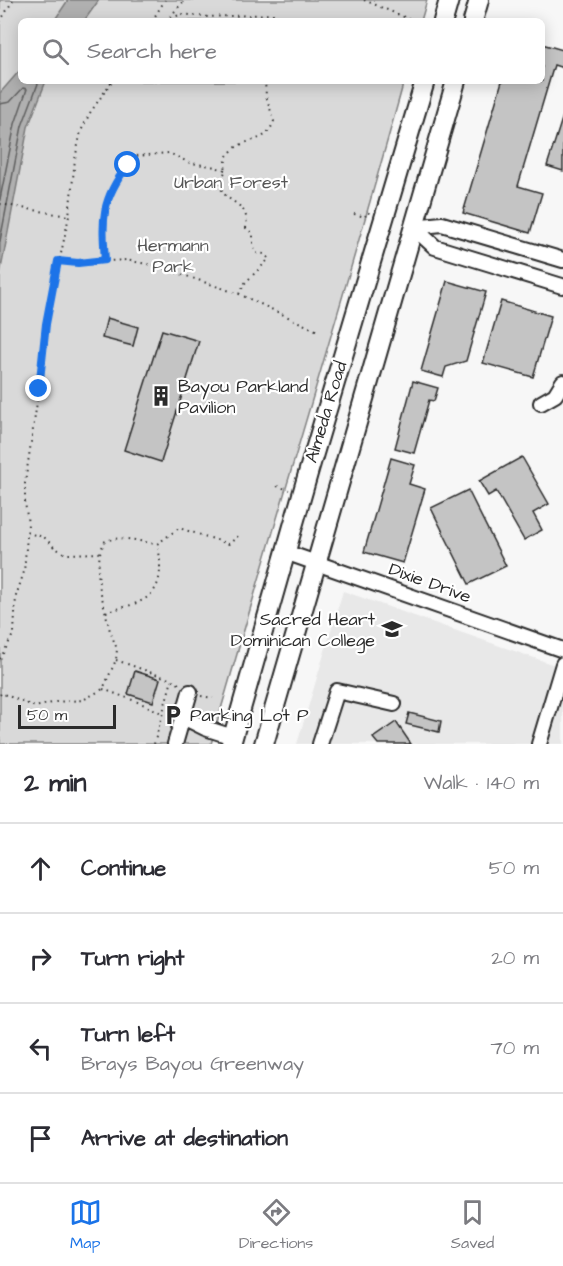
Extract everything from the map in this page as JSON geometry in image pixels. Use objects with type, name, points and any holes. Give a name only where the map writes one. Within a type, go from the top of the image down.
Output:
[{"type":"main road","points":[[444,18],[449,0]]},
{"type":"main road","points":[[474,18],[479,0]]},
{"type":"main road","name":"Almeda Road","points":[[232,740],[285,552],[424,84]]},
{"type":"main road","name":"Almeda Road","points":[[264,744],[455,84]]},
{"type":"main road","points":[[384,218],[413,227]]},
{"type":"street","points":[[413,227],[442,224],[563,260]]},
{"type":"street","points":[[413,227],[435,247],[563,287],[563,268]]},
{"type":"street","points":[[542,403],[555,394],[563,382]]},
{"type":"street","name":"Dixie Drive","points":[[285,552],[317,561],[563,650]]},
{"type":"street","points":[[539,744],[563,664]]},
{"type":"street","points":[[320,744],[337,691],[394,704]]},
{"type":"street","points":[[175,744],[190,692]]},
{"type":"street","points":[[183,717],[232,740]]},
{"type":"path","points":[[0,22],[13,0]]},
{"type":"path","points":[[154,18],[165,0]]},
{"type":"path","points":[[171,18],[185,0]]},
{"type":"path","points":[[364,0],[406,18]]},
{"type":"path","points":[[171,18],[182,14],[208,17],[273,14],[280,18]]},
{"type":"path","points":[[0,659],[14,633],[16,596],[24,572],[27,533],[26,483],[46,324],[69,216],[75,159],[81,132],[90,113],[110,84]]},
{"type":"path","points":[[239,294],[245,282],[268,259],[265,254],[256,254],[253,234],[246,228],[248,218],[243,208],[223,192],[220,185],[227,156],[238,146],[263,136],[271,128],[274,121],[266,96],[265,84]]},
{"type":"path","points":[[105,260],[102,226],[105,208],[115,181],[136,156],[169,153],[190,163],[225,171]]},
{"type":"path","points":[[0,204],[69,216]]},
{"type":"path","points":[[58,261],[78,263],[126,260],[157,267],[239,294],[320,332]]},
{"type":"path","points":[[0,695],[1,693],[36,706],[83,700],[103,689],[116,660],[117,649],[99,585],[98,569],[104,542],[111,538],[157,544],[179,528],[229,544],[239,535]]},
{"type":"path","points":[[27,533],[44,537],[55,548],[66,554],[100,552]]},
{"type":"path","points":[[106,612],[143,601],[153,594],[160,575],[160,552],[157,544]]},
{"type":"path","points":[[116,660],[172,680],[190,692]]},
{"type":"path","points":[[154,744],[172,680]]},
{"type":"path","points":[[103,689],[146,704],[163,714]]},
{"type":"shaded area","name":"Sacred Heart Dominican College","points":[[343,591],[563,668],[563,744],[297,744]]},
{"type":"green space","name":"Hermann Park","points":[[0,0],[427,0],[422,18],[18,18],[18,84],[403,84],[211,744],[0,744]]},
{"type":"water","points":[[68,0],[99,0],[86,18],[56,18]]},
{"type":"water","points":[[18,72],[18,84],[45,84],[28,127],[0,274],[0,93]]},
{"type":"building","points":[[545,45],[563,50],[563,68],[554,65],[518,186],[542,193],[530,233],[463,213],[501,84],[545,84]]},
{"type":"building","points":[[563,116],[563,171],[547,166]]},
{"type":"building","points":[[447,281],[486,292],[466,361],[446,367],[443,377],[421,371]]},
{"type":"building","points":[[501,301],[551,316],[533,377],[483,363]]},
{"type":"building","points":[[107,318],[138,327],[133,346],[102,338]]},
{"type":"building","name":"Bayou Parkland Pavilion","points":[[162,330],[199,341],[161,462],[124,450]]},
{"type":"building","points":[[413,381],[438,388],[434,401],[429,400],[414,453],[395,448]]},
{"type":"building","points":[[522,457],[549,504],[533,513],[542,530],[524,540],[496,491],[488,496],[479,481]]},
{"type":"building","points":[[391,458],[415,465],[409,484],[425,489],[403,563],[364,552]]},
{"type":"building","points":[[468,490],[506,566],[469,584],[431,508]]},
{"type":"building","points":[[135,671],[160,679],[153,702],[128,694]]},
{"type":"building","points":[[409,713],[441,721],[439,732],[406,724]]},
{"type":"building","points":[[396,722],[411,744],[378,744],[373,738]]},
{"type":"place","name":"Bayou Parkland Pavilion","points":[[161,396]]},
{"type":"place","name":"Sacred Heart Dominican College","points":[[392,629]]},
{"type":"place","name":"Parking Lot P","points":[[173,715]]},
{"type":"route","points":[[39,389],[46,324],[58,261],[78,263],[105,260],[102,226],[105,208],[115,181],[128,165]]},
{"type":"park label","name":"Urban Forest","points":[[231,182]]}]
